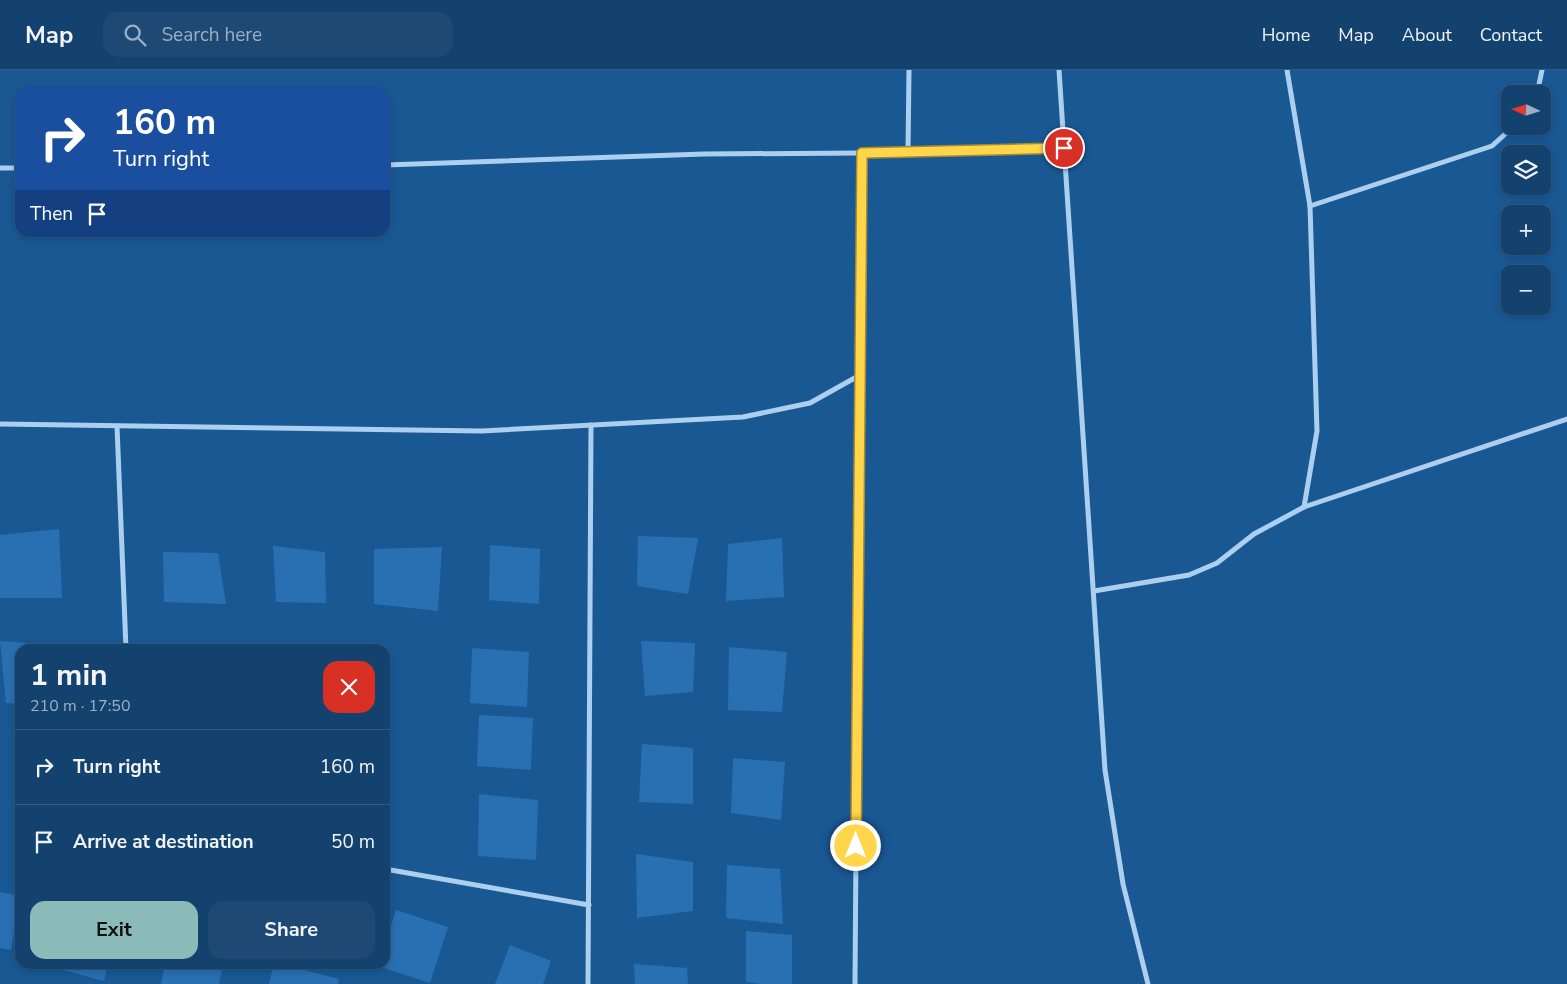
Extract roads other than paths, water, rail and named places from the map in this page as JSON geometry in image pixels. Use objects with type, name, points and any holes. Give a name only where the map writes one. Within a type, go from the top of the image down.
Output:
[{"type":"street","points":[[908,152],[909,70]]},
{"type":"street","points":[[1059,70],[1105,770],[1124,884],[1148,984]]},
{"type":"street","points":[[1287,70],[1310,206],[1317,432],[1304,507]]},
{"type":"street","points":[[1539,85],[1542,70]]},
{"type":"street","points":[[1310,206],[1492,146],[1504,135]]},
{"type":"street","points":[[390,165],[704,154],[862,153],[1064,148]]},
{"type":"street","points":[[855,984],[862,153]]},
{"type":"street","points":[[0,168],[15,168]]},
{"type":"street","points":[[0,424],[482,431],[742,418],[810,403],[860,375]]},
{"type":"street","points":[[1094,591],[1189,575],[1217,563],[1254,534],[1304,507],[1567,419]]},
{"type":"street","points":[[588,984],[591,425]]},
{"type":"street","points":[[117,426],[126,644]]},
{"type":"street","points":[[390,870],[589,905]]}]
